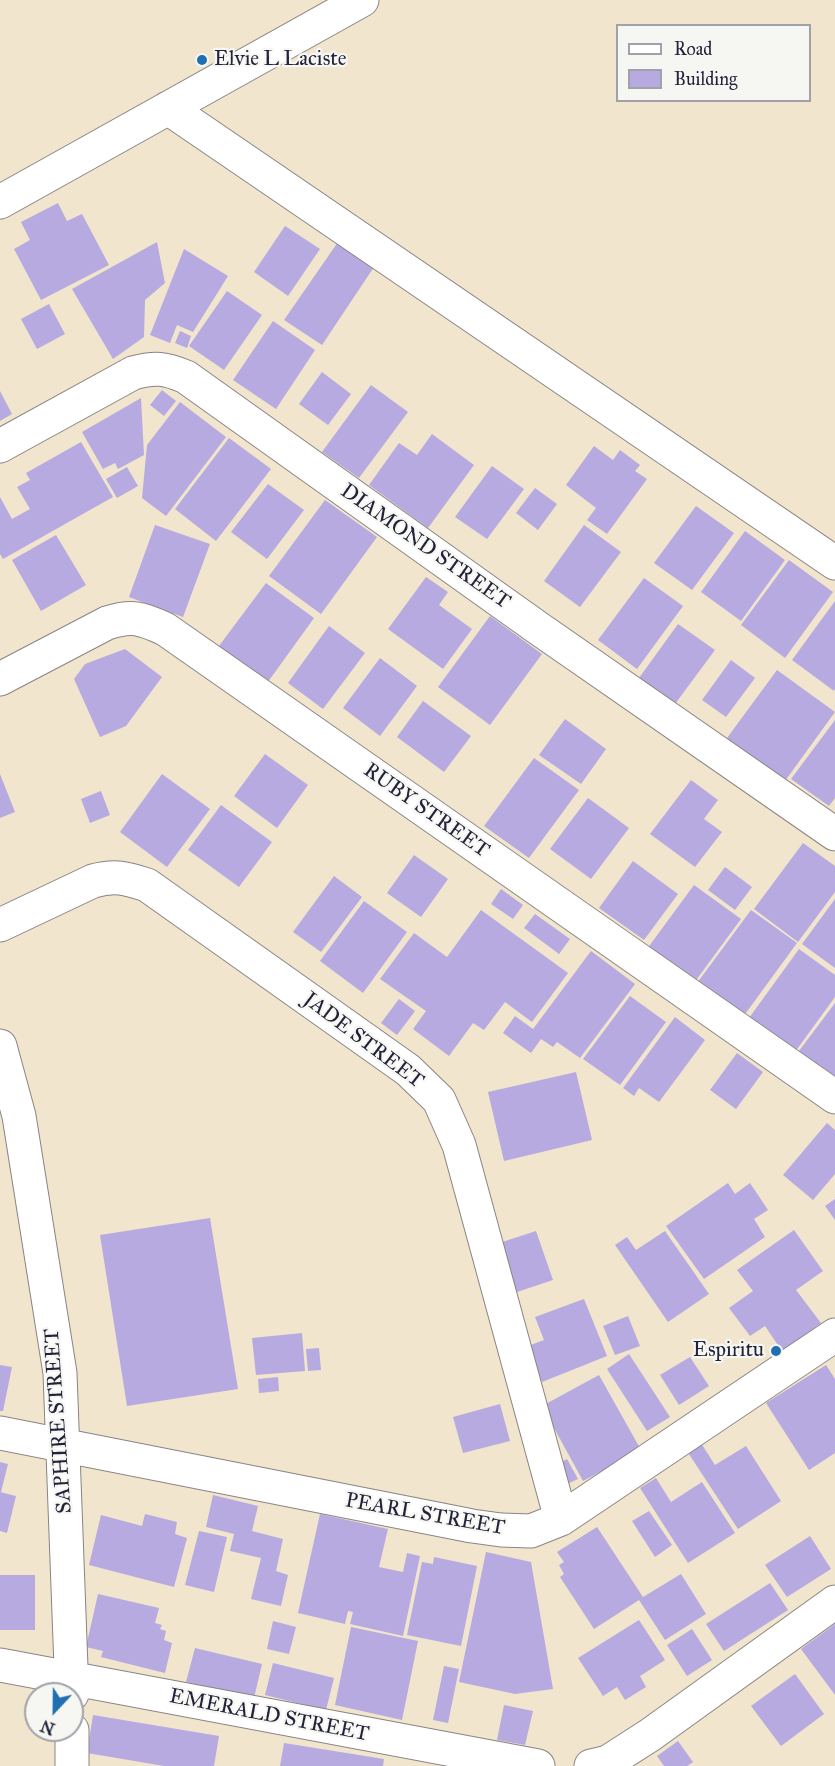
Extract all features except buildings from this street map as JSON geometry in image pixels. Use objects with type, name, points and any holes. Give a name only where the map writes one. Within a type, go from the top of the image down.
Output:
[{"type":"street","points":[[0,202],[362,0]]},
{"type":"street","points":[[168,108],[835,563]]},
{"type":"street","name":"DIAMOND STREET","points":[[0,446],[133,373],[151,368],[170,370],[186,377],[538,628],[835,834]]},
{"type":"street","name":"RUBY STREET","points":[[0,679],[107,623],[126,617],[148,621],[165,629],[835,1097]]},
{"type":"street","name":"JADE STREET","points":[[0,925],[93,881],[109,876],[147,885],[408,1071],[439,1100],[459,1145],[561,1519]]},
{"type":"street","name":"SAPHIRE STREET","points":[[0,1046],[19,1116],[60,1373],[72,1682]]},
{"type":"street","name":"PEARL STREET","points":[[0,1433],[491,1529],[531,1531],[561,1519],[835,1335]]},
{"type":"street","points":[[591,1766],[608,1762],[650,1736],[835,1602]]},
{"type":"street","name":"EMERALD STREET","points":[[0,1665],[56,1682]]},
{"type":"street","name":"EMERALD STREET","points":[[84,1689],[538,1766]]},
{"type":"street","points":[[72,1742],[72,1766]]},
{"type":"place","name":"Elvie L Laciste","points":[[202,60]]},
{"type":"place","name":"Espiritu","points":[[776,1351]]}]
